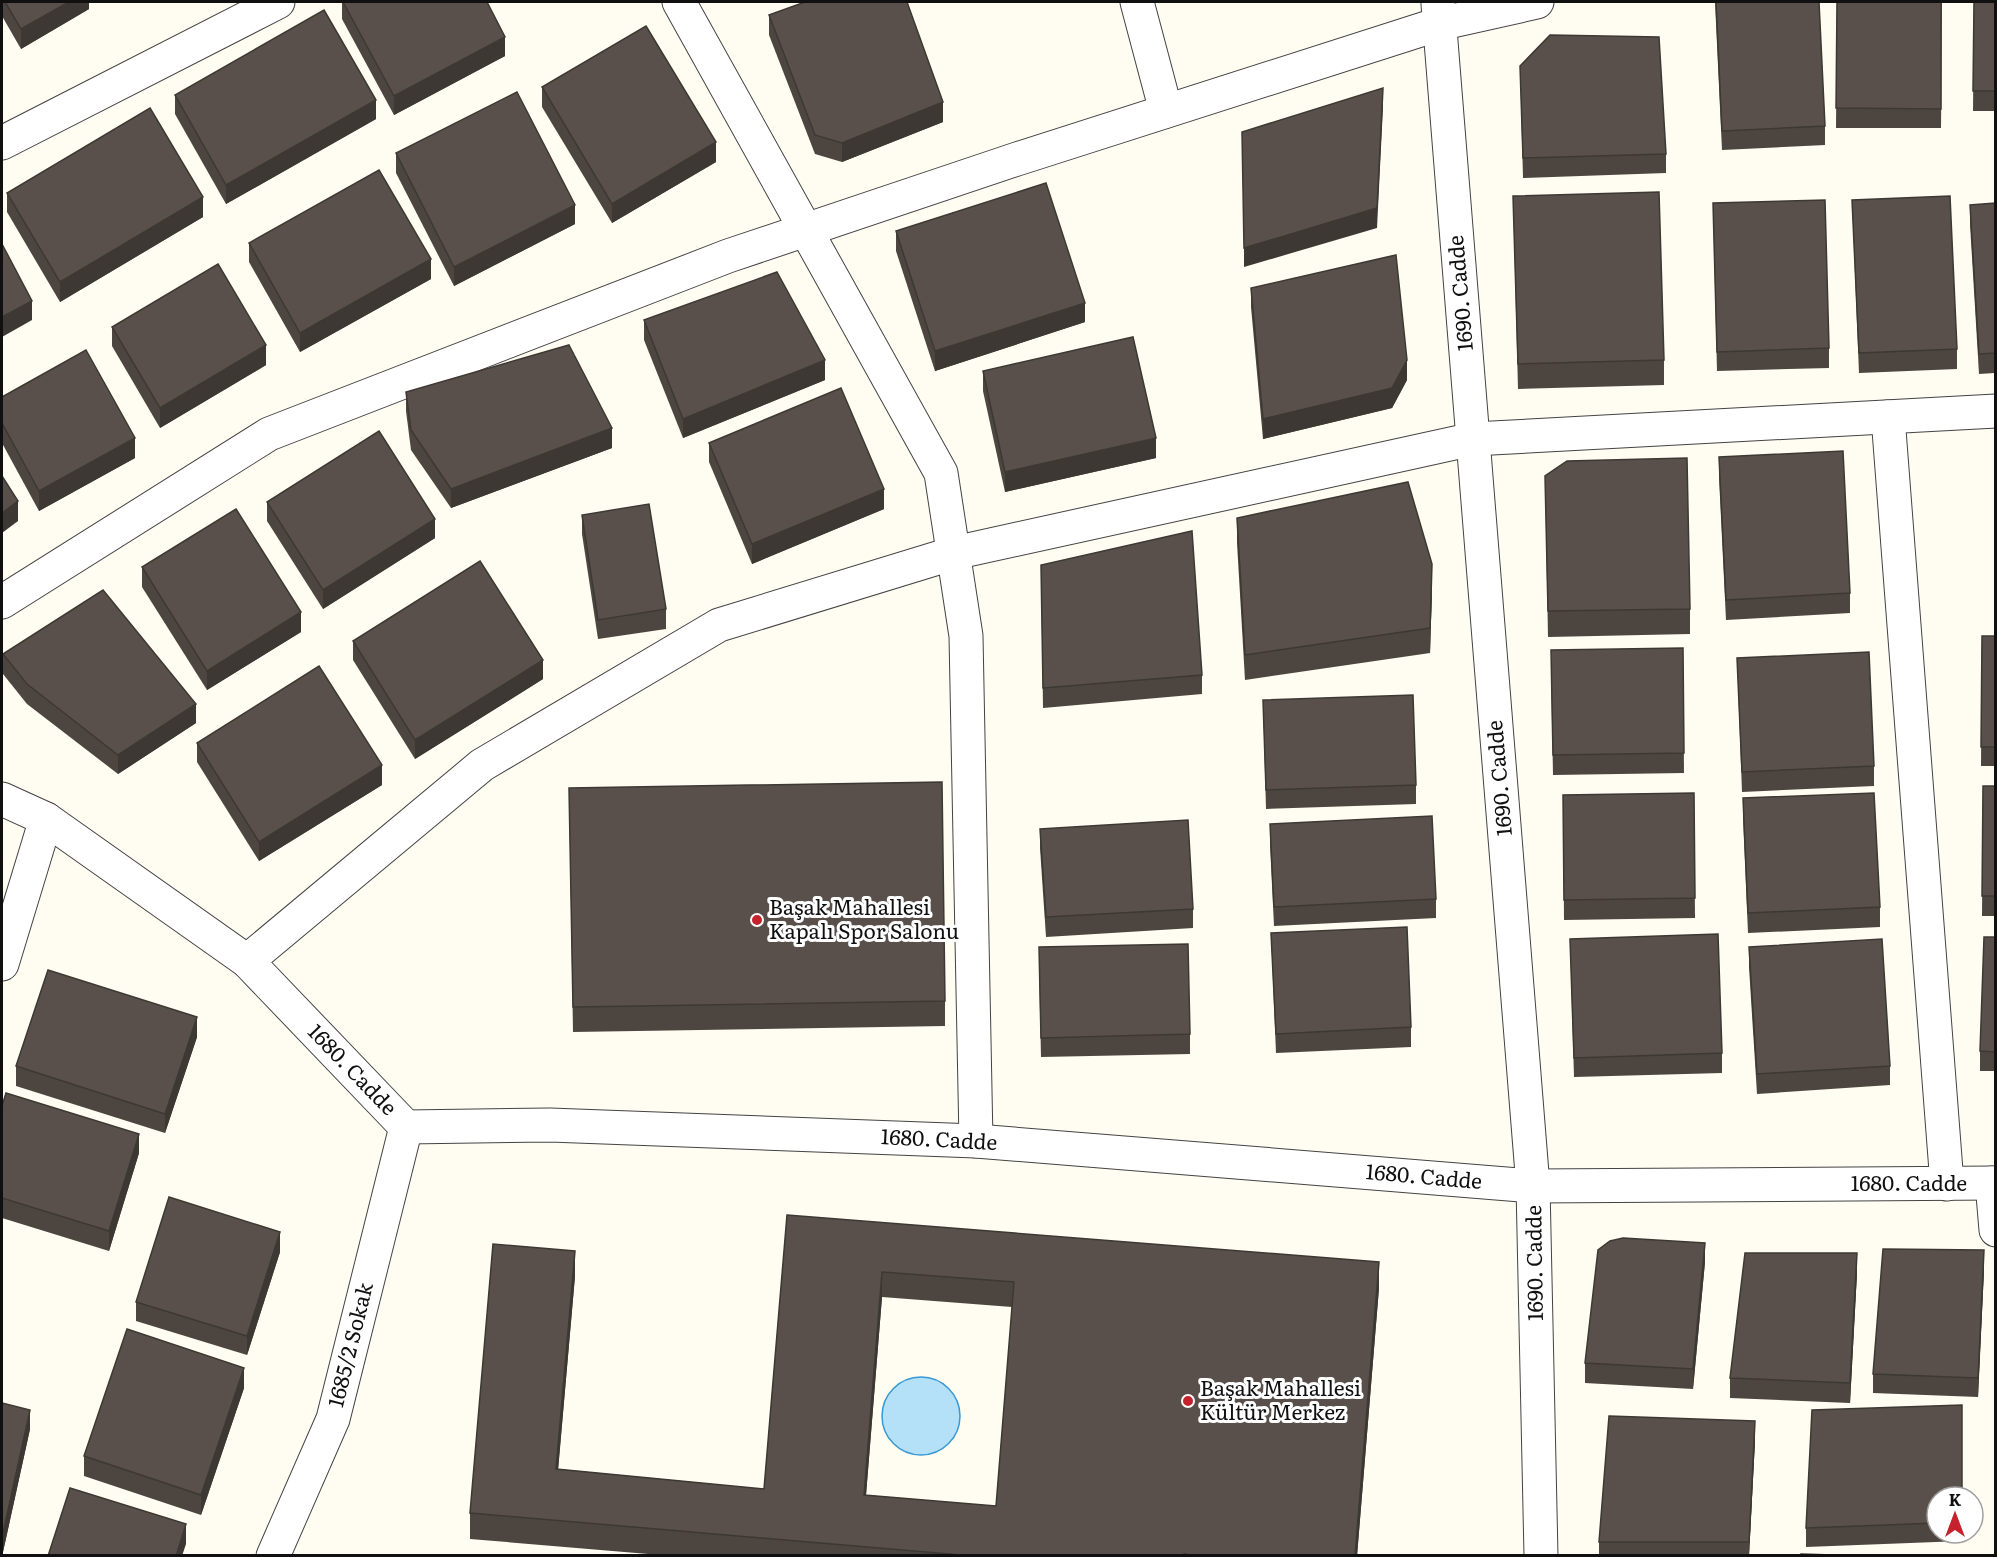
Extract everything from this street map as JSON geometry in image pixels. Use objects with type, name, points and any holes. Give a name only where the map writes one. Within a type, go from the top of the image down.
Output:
[{"type":"street","points":[[2,143],[278,2]]},
{"type":"street","points":[[679,2],[941,473],[966,636],[976,1141]]},
{"type":"street","points":[[1137,2],[1166,111]]},
{"type":"street","points":[[2,602],[269,434],[728,256],[1166,111],[1438,13],[1537,2]]},
{"type":"street","name":"1690. Cadde","points":[[1438,13],[1533,1186],[1541,1556]]},
{"type":"street","points":[[247,961],[482,765],[719,625],[954,553],[1473,439],[1995,411]]},
{"type":"street","points":[[1888,417],[1947,1184]]},
{"type":"street","name":"1680. Cadde","points":[[2,800],[46,819],[247,961],[406,1127],[550,1125],[976,1141],[1533,1186],[1994,1183]]},
{"type":"street","points":[[2,963],[46,819]]},
{"type":"street","name":"1685/2 Sokak","points":[[273,1556],[333,1419],[406,1127]]},
{"type":"street","points":[[1994,1183],[1995,1230]]},
{"type":"water","points":[[921,1377],[936,1380],[948,1389],[957,1401],[960,1416],[957,1431],[948,1443],[936,1452],[921,1455],[906,1452],[894,1443],[885,1431],[882,1416],[885,1401],[894,1389],[906,1380]]},
{"type":"building","points":[[5,2],[69,2],[21,29]]},
{"type":"building","points":[[343,2],[487,2],[505,37],[394,96]]},
{"type":"building","points":[[805,2],[907,2],[943,102],[842,143],[815,135],[769,15]]},
{"type":"building","points":[[1716,2],[1819,2],[1825,126],[1722,131]]},
{"type":"building","points":[[1837,2],[1941,2],[1941,109],[1836,108]]},
{"type":"building","points":[[1974,2],[1995,2],[1995,91],[1973,91]]},
{"type":"building","points":[[324,10],[376,100],[226,185],[175,95]]},
{"type":"building","points":[[646,26],[716,142],[612,204],[542,87]]},
{"type":"building","points":[[1550,35],[1659,37],[1666,154],[1523,158],[1520,66]]},
{"type":"building","points":[[1383,88],[1377,208],[1244,248],[1242,132]]},
{"type":"building","points":[[517,92],[575,205],[454,267],[396,153]]},
{"type":"building","points":[[150,108],[203,197],[60,282],[7,193]]},
{"type":"building","points":[[379,170],[431,259],[300,333],[249,243]]},
{"type":"building","points":[[1046,183],[1085,303],[935,351],[896,231]]},
{"type":"building","points":[[1659,192],[1664,360],[1518,364],[1513,196]]},
{"type":"building","points":[[1950,196],[1957,349],[1859,353],[1852,200]]},
{"type":"building","points":[[1825,200],[1829,348],[1717,352],[1713,203]]},
{"type":"building","points":[[1995,203],[1995,353],[1979,354],[1970,205]]},
{"type":"building","points":[[2,244],[32,301],[2,317]]},
{"type":"building","points":[[1396,255],[1407,360],[1392,388],[1263,419],[1251,288]]},
{"type":"building","points":[[218,264],[266,345],[160,408],[112,327]]},
{"type":"building","points":[[777,272],[825,360],[683,419],[644,320]]},
{"type":"building","points":[[1133,337],[1156,438],[1005,472],[983,371]]},
{"type":"building","points":[[569,345],[612,428],[451,489],[411,430],[406,392]]},
{"type":"building","points":[[86,350],[135,438],[39,491],[2,423],[2,397]]},
{"type":"building","points":[[841,388],[884,489],[752,544],[709,443]]},
{"type":"building","points":[[379,431],[435,519],[323,590],[267,502]]},
{"type":"building","points":[[1843,451],[1850,593],[1726,600],[1719,457]]},
{"type":"building","points":[[1687,458],[1690,609],[1548,611],[1545,476],[1567,461]]},
{"type":"building","points":[[2,476],[18,501],[2,513]]},
{"type":"building","points":[[1408,482],[1432,564],[1430,628],[1245,655],[1237,518]]},
{"type":"building","points":[[649,504],[666,609],[598,620],[582,515]]},
{"type":"building","points":[[236,509],[301,612],[207,671],[142,567]]},
{"type":"building","points":[[1192,531],[1202,675],[1043,688],[1041,565]]},
{"type":"building","points":[[480,561],[543,660],[415,740],[353,641]]},
{"type":"building","points":[[103,590],[196,704],[118,755],[27,684],[3,654]]},
{"type":"building","points":[[1982,636],[1995,636],[1995,747],[1981,747]]},
{"type":"building","points":[[1683,648],[1684,753],[1553,755],[1551,650]]},
{"type":"building","points":[[1869,652],[1874,766],[1742,772],[1737,658]]},
{"type":"building","points":[[319,666],[382,765],[259,842],[197,743]]},
{"type":"building","points":[[1413,695],[1416,785],[1266,790],[1263,700]]},
{"type":"building","name":"Başak Mahallesi Kapalı Spor Salonu","points":[[942,782],[945,1001],[573,1007],[569,788]]},
{"type":"building","points":[[1983,786],[1995,786],[1995,896],[1982,896]]},
{"type":"building","points":[[1694,793],[1695,898],[1564,900],[1563,795]]},
{"type":"building","points":[[1874,793],[1880,907],[1748,913],[1743,798]]},
{"type":"building","points":[[1432,816],[1436,899],[1274,907],[1270,824]]},
{"type":"building","points":[[1188,820],[1193,909],[1046,917],[1040,829]]},
{"type":"building","points":[[1407,927],[1411,1027],[1276,1034],[1271,933]]},
{"type":"building","points":[[1718,934],[1722,1053],[1574,1058],[1570,939]]},
{"type":"building","points":[[1984,937],[1995,937],[1995,1052],[1980,1051]]},
{"type":"building","points":[[1882,939],[1890,1066],[1757,1074],[1749,947]]},
{"type":"building","points":[[1188,944],[1190,1034],[1041,1038],[1039,947]]},
{"type":"building","points":[[48,970],[197,1017],[165,1114],[16,1066]]},
{"type":"building","points":[[6,1093],[139,1134],[109,1231],[2,1198],[2,1106]]},
{"type":"building","points":[[169,1197],[280,1232],[247,1336],[136,1302]]},
{"type":"building","name":"Başak Mahallesi Kültür Merkez","points":[[787,1215],[1379,1262],[1355,1556],[1195,1556],[1184,1554],[1184,1556],[973,1556],[470,1513],[493,1244],[575,1251],[556,1469],[764,1489]],"holes":[[[882,1272],[1014,1282],[996,1506],[864,1495]]]},
{"type":"building","points":[[1623,1238],[1705,1243],[1693,1369],[1585,1363],[1598,1250],[1610,1241]]},
{"type":"building","points":[[1883,1249],[1984,1250],[1978,1378],[1873,1374]]},
{"type":"building","points":[[1745,1253],[1857,1253],[1850,1383],[1730,1378]]},
{"type":"building","points":[[127,1329],[244,1368],[201,1495],[84,1456]]},
{"type":"building","points":[[2,1403],[30,1410],[3,1533],[2,1533]]},
{"type":"building","points":[[1962,1405],[1962,1485],[1925,1485],[1925,1523],[1806,1528],[1812,1410]]},
{"type":"building","points":[[1609,1416],[1755,1421],[1749,1542],[1599,1542]]},
{"type":"building","points":[[70,1488],[186,1524],[176,1556],[48,1556]]},
{"type":"building","points":[[1801,1554],[1865,1556],[1801,1556]]},
{"type":"place","name":"Başak Mahallesi Kapalı Spor Salonu","points":[[757,920]]},
{"type":"place","name":"Başak Mahallesi Kültür Merkez","points":[[1188,1401]]}]
